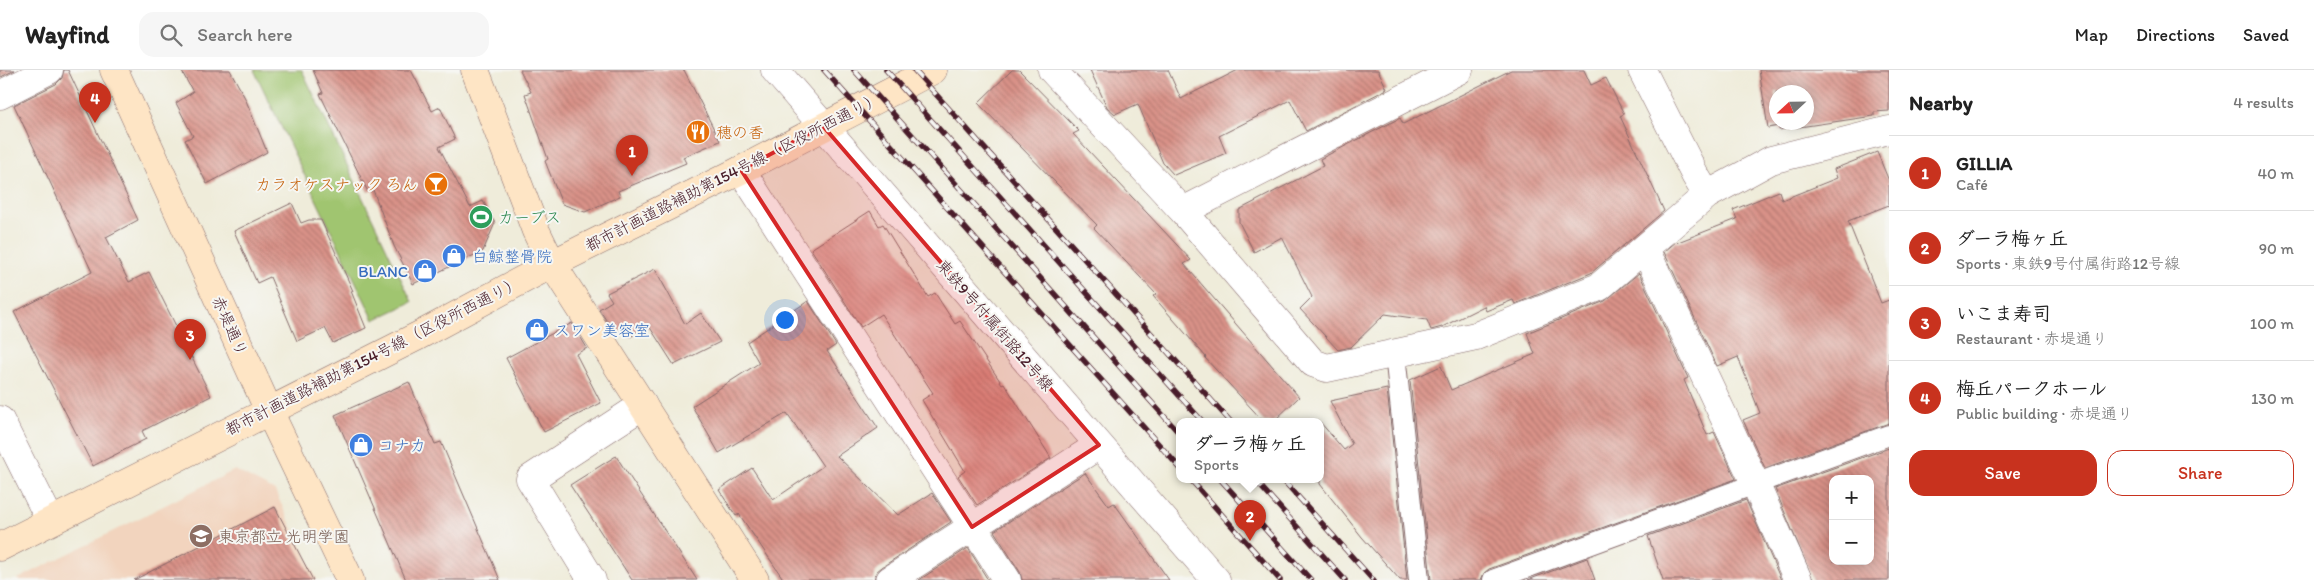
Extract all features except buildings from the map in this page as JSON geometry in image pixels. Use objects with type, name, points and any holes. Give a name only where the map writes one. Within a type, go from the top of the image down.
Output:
[{"type":"street","points":[[0,95],[49,70]]},
{"type":"street","name":"赤堤通り","points":[[114,70],[269,410],[350,580]]},
{"type":"street","points":[[475,70],[536,232],[552,264],[755,580]]},
{"type":"street","name":"東鉄9号付属街路12号線","points":[[775,70],[1216,580]]},
{"type":"street","name":"都市計画道路補助第154号線（区役所西通り）","points":[[0,547],[50,520],[418,336],[552,264],[741,170],[932,70]]},
{"type":"street","points":[[1052,70],[1184,211],[1313,363],[1327,368],[1476,336],[1599,287],[1707,195],[1771,160],[1889,130]]},
{"type":"street","points":[[1184,211],[1459,70]]},
{"type":"street","points":[[1642,70],[1707,195]]},
{"type":"street","points":[[741,170],[1007,580]]},
{"type":"street","points":[[1645,249],[1756,482],[1798,580]]},
{"type":"street","points":[[592,580],[530,479],[643,405]]},
{"type":"street","points":[[0,420],[50,520]]},
{"type":"street","points":[[890,580],[1099,445]]},
{"type":"lane","points":[[1395,354],[1419,580]]},
{"type":"lane","points":[[1493,580],[1889,434]]},
{"type":"highlighted area","points":[[823,126],[1099,445],[972,527],[741,170]]},
{"type":"shaded area","name":"東京都立 光明学園","points":[[235,470],[275,491],[317,580],[16,580]]},
{"type":"green space","points":[[254,70],[302,70],[412,302],[374,320]]},
{"type":"railway","points":[[824,70],[1176,464]]},
{"type":"railway","points":[[854,70],[1176,430]]},
{"type":"railway","points":[[886,70],[1199,418]]},
{"type":"railway","points":[[914,70],[1227,418]]},
{"type":"railway","points":[[1194,483],[1280,580]]},
{"type":"railway","points":[[1224,483],[1311,580]]},
{"type":"railway","points":[[1258,483],[1345,580]]},
{"type":"railway","points":[[1286,483],[1373,580]]},
{"type":"place","name":"梅丘パークホール","points":[[95,123]]},
{"type":"place","name":"穂の香","points":[[698,132]]},
{"type":"place","name":"GILLIA","points":[[632,176]]},
{"type":"place","name":"カラオケスナック ろん","points":[[436,184]]},
{"type":"place","name":"カーブス","points":[[481,217]]},
{"type":"place","name":"白鯨整骨院","points":[[454,256]]},
{"type":"place","name":"BLANC","points":[[425,271]]},
{"type":"place","name":"スワン美容室","points":[[537,330]]},
{"type":"place","name":"いこま寿司","points":[[190,360]]},
{"type":"place","name":"コナカ","points":[[361,445]]},
{"type":"place","name":"東京都立 光明学園","points":[[201,536]]},
{"type":"place","name":"ダーラ梅ヶ丘","points":[[1250,541]]}]
